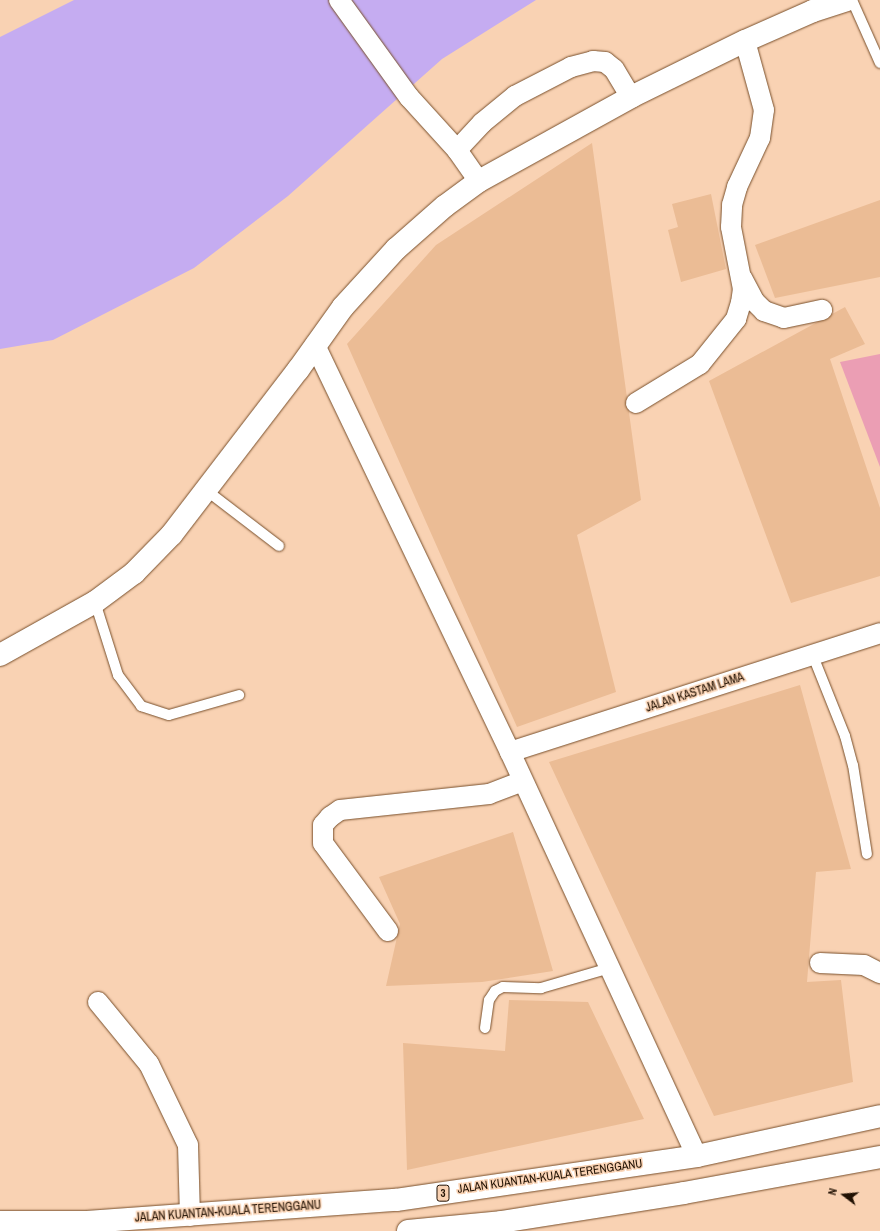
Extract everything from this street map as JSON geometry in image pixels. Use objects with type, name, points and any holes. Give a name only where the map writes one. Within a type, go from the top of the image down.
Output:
[{"type":"main road","points":[[0,655],[95,602],[139,568],[172,534],[343,307],[396,249],[445,206],[479,181],[631,96],[745,41],[813,11],[846,0]]},
{"type":"main road","name":"JALAN KUANTAN-KUALA TERENGGANU","points":[[0,1222],[87,1222],[190,1216],[396,1200],[696,1156],[880,1116]]},
{"type":"main road","points":[[408,1231],[502,1226],[880,1157]]},
{"type":"street","points":[[340,0],[410,97],[457,150],[479,181]]},
{"type":"street","points":[[636,404],[700,364],[736,319],[743,290],[731,227],[732,205],[737,187],[760,138],[764,110],[745,41]]},
{"type":"street","points":[[457,150],[482,123],[515,96],[571,67],[593,61],[605,62],[614,69],[631,96]]},
{"type":"street","points":[[740,275],[755,302],[764,311],[784,318],[822,310]]},
{"type":"street","points":[[315,345],[510,752],[696,1156]]},
{"type":"street","name":"JALAN KASTAM LAMA","points":[[510,752],[814,656],[880,633]]},
{"type":"street","points":[[388,932],[323,843],[323,825],[330,817],[340,810],[489,794],[523,781]]},
{"type":"street","points":[[820,963],[864,965],[880,973]]},
{"type":"street","points":[[98,1002],[149,1064],[188,1145],[190,1216]]},
{"type":"lane","points":[[852,0],[880,63]]},
{"type":"lane","points":[[206,490],[278,546]]},
{"type":"lane","points":[[95,602],[118,675],[141,706],[169,715],[239,695]]},
{"type":"lane","points":[[814,656],[845,736],[853,765],[867,854]]},
{"type":"lane","points":[[485,1028],[489,1000],[495,991],[503,987],[541,988],[610,968]]},
{"type":"shaded area","points":[[74,0],[536,0],[442,59],[288,196],[194,268],[53,340],[0,349],[0,37]]},
{"type":"shaded area","points":[[880,354],[880,467],[840,362]]},
{"type":"building","points":[[592,143],[641,500],[577,535],[616,692],[517,727],[347,344],[436,245]]},
{"type":"building","points":[[711,194],[726,269],[681,282],[668,230],[678,227],[672,204]]},
{"type":"building","points":[[880,200],[880,277],[775,298],[755,245]]},
{"type":"building","points":[[845,307],[865,344],[830,359],[880,508],[880,576],[791,603],[709,381]]},
{"type":"building","points":[[800,685],[851,869],[816,872],[807,982],[841,980],[853,1082],[714,1116],[549,762]]},
{"type":"building","points":[[513,832],[553,971],[482,982],[386,986],[400,924],[379,877]]},
{"type":"building","points":[[509,1000],[588,1002],[644,1119],[407,1170],[403,1043],[505,1051]]}]
